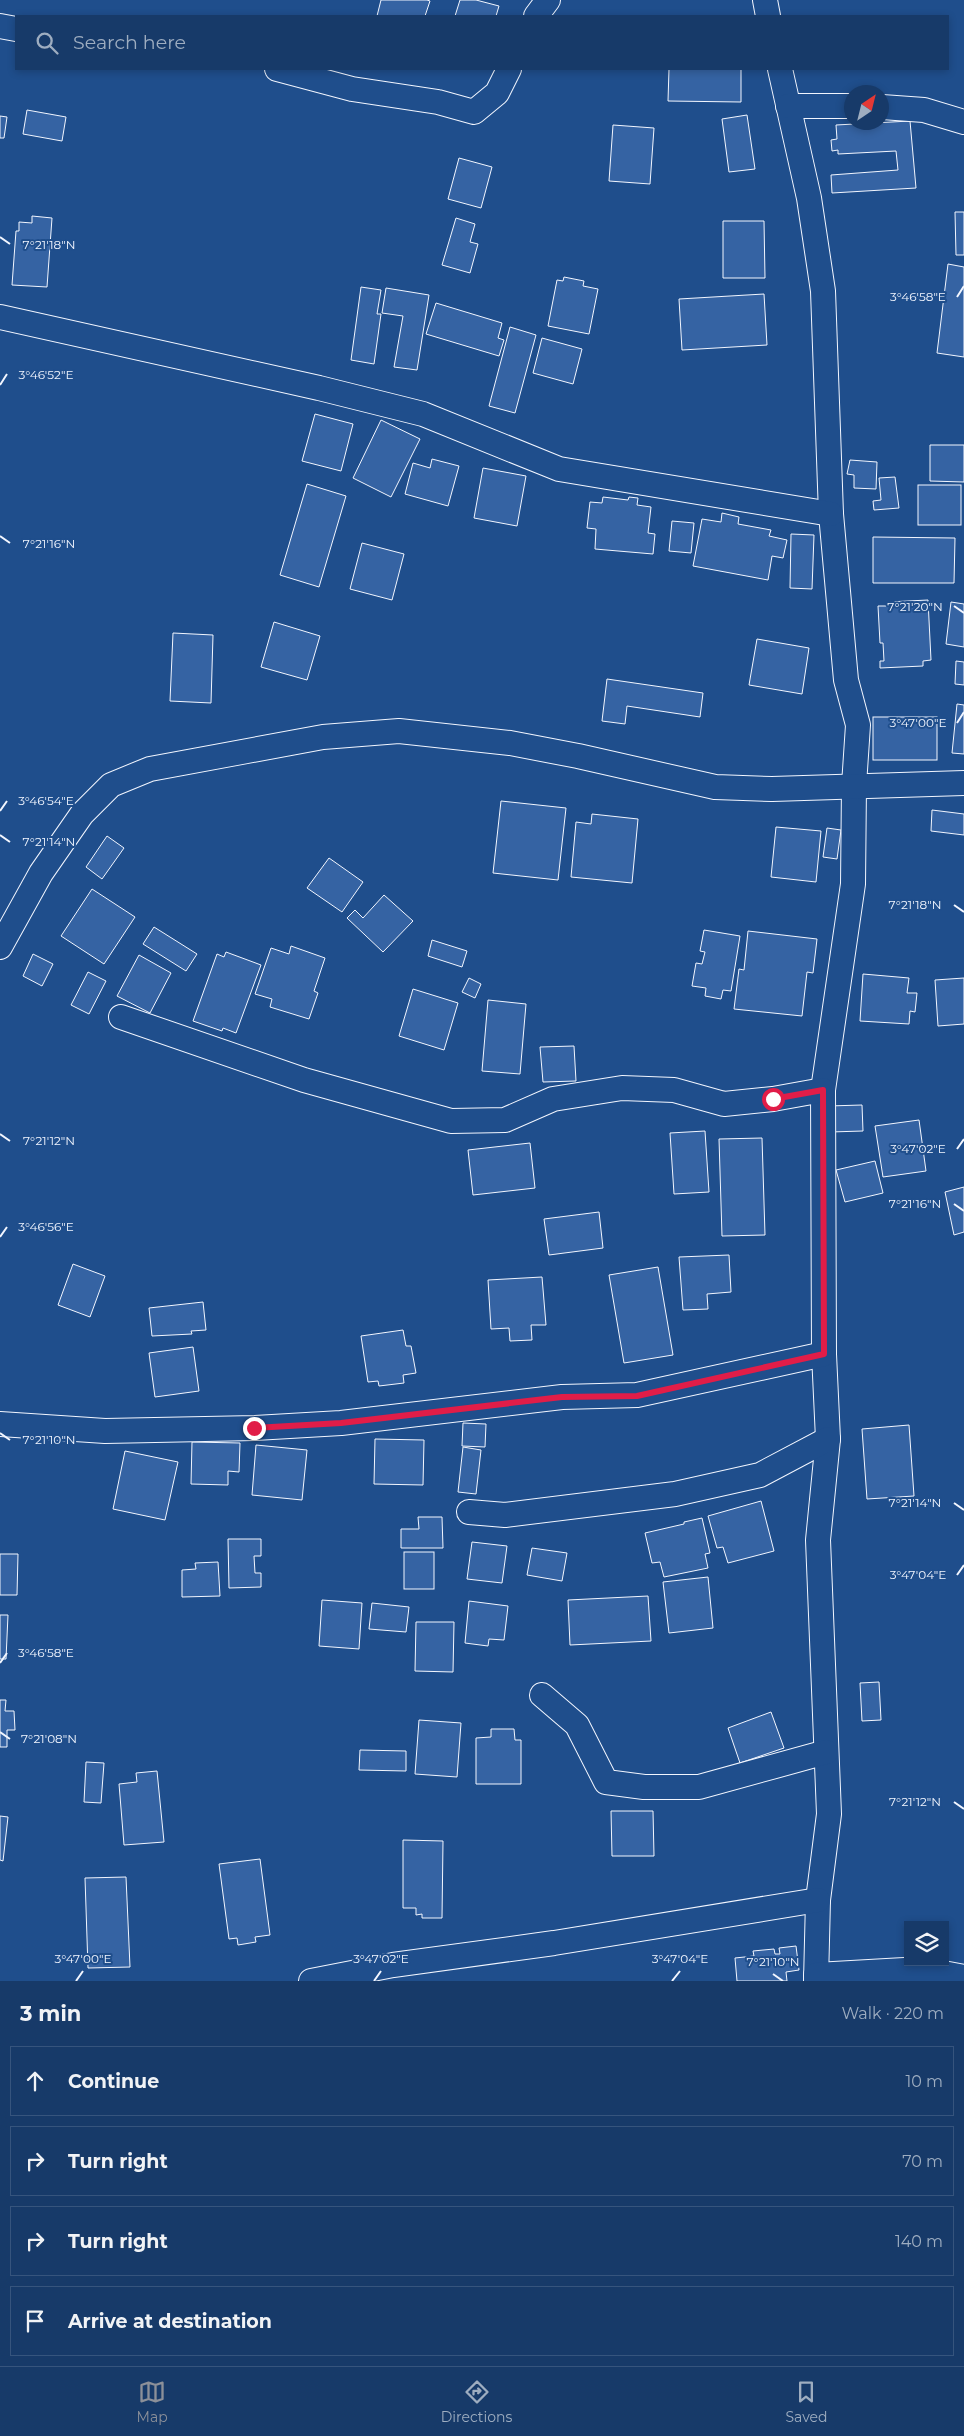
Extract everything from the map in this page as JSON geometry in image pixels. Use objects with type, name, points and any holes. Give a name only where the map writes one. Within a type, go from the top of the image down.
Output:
[{"type":"street","points":[[537,15],[548,0]]},
{"type":"street","points":[[765,0],[768,15]]},
{"type":"street","points":[[0,26],[15,28]]},
{"type":"street","points":[[281,70],[352,89],[438,102],[474,112],[497,93],[508,70]]},
{"type":"street","points":[[780,70],[809,198],[823,291],[831,514],[846,680],[858,725],[854,785],[853,884],[823,1090],[824,1354],[828,1438],[818,1540],[829,1814],[818,1900],[816,1978],[922,1969],[964,1977]]},
{"type":"street","points":[[788,106],[844,106]]},
{"type":"street","points":[[889,108],[924,110],[964,122]]},
{"type":"street","points":[[0,317],[319,388],[423,414],[558,469],[831,514]]},
{"type":"street","points":[[0,947],[42,873],[82,814],[111,785],[150,769],[323,737],[399,731],[510,743],[578,756],[714,787],[772,789],[964,783]]},
{"type":"street","points":[[122,1017],[304,1080],[451,1121],[505,1120],[553,1099],[622,1088],[674,1090],[724,1104],[773,1099],[823,1090]]},
{"type":"street","points":[[0,1424],[105,1431],[254,1428],[341,1423],[562,1397],[637,1396],[824,1354]]},
{"type":"street","points":[[469,1512],[505,1515],[675,1494],[760,1475],[828,1438]]},
{"type":"street","points":[[542,1695],[577,1724],[606,1782],[644,1787],[699,1787],[826,1752]]},
{"type":"street","points":[[311,1981],[402,1963],[554,1943],[818,1900]]},
{"type":"building","points":[[381,0],[430,1],[425,15],[377,15]]},
{"type":"building","points":[[460,0],[476,0],[499,6],[496,15],[455,15]]},
{"type":"building","points":[[669,70],[741,70],[741,102],[668,101]]},
{"type":"building","points":[[27,110],[66,117],[62,141],[23,134]]},
{"type":"building","points":[[747,115],[755,169],[729,172],[722,119]]},
{"type":"building","points":[[0,116],[7,117],[4,138],[0,138]]},
{"type":"building","points":[[910,121],[916,188],[832,193],[831,175],[898,170],[896,151],[838,154],[838,150],[832,151],[831,140],[837,139],[836,125],[844,125],[844,130],[889,130],[889,122]]},
{"type":"building","points":[[613,125],[654,128],[650,184],[609,181]]},
{"type":"building","points":[[459,158],[492,167],[481,208],[448,199]]},
{"type":"building","points":[[955,212],[964,212],[964,255],[956,255]]},
{"type":"building","points":[[32,216],[52,218],[47,287],[12,285],[16,231],[19,231],[19,222],[32,223]]},
{"type":"building","points":[[456,218],[475,224],[470,242],[478,244],[470,273],[442,265]]},
{"type":"building","points":[[723,221],[764,221],[765,278],[723,278]]},
{"type":"building","points":[[948,264],[964,267],[964,357],[937,353]]},
{"type":"building","points":[[564,277],[584,281],[583,286],[598,289],[589,334],[548,326],[557,280],[563,281]]},
{"type":"building","points":[[361,287],[381,290],[377,314],[381,314],[374,364],[351,360]]},
{"type":"building","points":[[386,288],[429,295],[417,370],[394,367],[403,316],[382,313]]},
{"type":"building","points":[[764,294],[767,345],[682,350],[679,299]]},
{"type":"building","points":[[436,303],[502,323],[498,338],[504,340],[499,356],[426,334]]},
{"type":"building","points":[[510,327],[536,335],[515,413],[489,406]]},
{"type":"building","points":[[542,338],[582,349],[573,384],[533,373]]},
{"type":"building","points":[[315,414],[353,424],[341,471],[302,461]]},
{"type":"building","points":[[381,420],[420,439],[391,497],[353,478]]},
{"type":"building","points":[[930,445],[964,445],[964,482],[930,481]]},
{"type":"building","points":[[432,459],[459,466],[448,506],[405,494],[413,463],[430,468]]},
{"type":"building","points":[[850,460],[877,462],[876,489],[854,488],[854,475],[847,474]]},
{"type":"building","points":[[483,468],[526,476],[517,526],[474,518]]},
{"type":"building","points":[[895,477],[899,508],[874,510],[873,501],[881,500],[879,478]]},
{"type":"building","points":[[307,484],[346,496],[319,587],[280,575]]},
{"type":"building","points":[[918,485],[961,485],[961,525],[918,525]]},
{"type":"building","points":[[603,497],[628,500],[629,497],[638,498],[637,505],[651,507],[648,533],[655,534],[653,554],[595,549],[596,529],[587,528],[590,502],[602,503]]},
{"type":"building","points":[[722,513],[739,517],[738,524],[771,530],[769,536],[787,540],[783,558],[772,556],[768,580],[693,566],[702,519],[721,522]]},
{"type":"building","points":[[672,521],[694,523],[691,553],[669,551]]},
{"type":"building","points":[[791,534],[814,535],[812,589],[790,588]]},
{"type":"building","points":[[873,537],[955,538],[954,583],[873,583]]},
{"type":"building","points":[[362,543],[404,554],[392,600],[350,589]]},
{"type":"building","points":[[928,600],[931,660],[923,661],[923,666],[880,668],[880,661],[884,661],[883,643],[880,643],[878,606],[889,606],[888,602]]},
{"type":"building","points":[[951,602],[964,604],[964,647],[946,644]]},
{"type":"building","points":[[274,622],[320,636],[307,680],[261,667]]},
{"type":"building","points":[[173,633],[213,635],[211,703],[170,701]]},
{"type":"building","points":[[757,639],[809,648],[802,694],[749,685]]},
{"type":"building","points":[[956,661],[964,662],[964,685],[955,684]]},
{"type":"building","points":[[607,679],[703,693],[700,717],[627,706],[625,724],[602,721]]},
{"type":"building","points":[[957,704],[964,705],[964,754],[952,753]]},
{"type":"building","points":[[873,717],[937,717],[937,760],[873,760]]},
{"type":"building","points":[[501,801],[566,808],[558,880],[493,873]]},
{"type":"building","points":[[932,810],[964,814],[964,835],[931,831]]},
{"type":"building","points":[[592,814],[638,819],[632,883],[571,877],[576,822],[591,824]]},
{"type":"building","points":[[776,827],[821,831],[816,882],[771,877]]},
{"type":"building","points":[[827,828],[841,830],[837,859],[823,857]]},
{"type":"building","points":[[107,836],[124,848],[102,879],[86,867]]},
{"type":"building","points":[[329,858],[363,882],[342,912],[307,888]]},
{"type":"building","points":[[92,889],[135,917],[104,964],[61,936]]},
{"type":"building","points":[[384,895],[413,921],[383,952],[347,918],[355,910],[363,918]]},
{"type":"building","points":[[154,927],[197,954],[186,971],[143,944]]},
{"type":"building","points":[[704,930],[740,936],[731,991],[723,990],[721,999],[705,996],[706,988],[692,986],[696,963],[702,964],[705,952],[700,951]]},
{"type":"building","points":[[748,931],[817,939],[813,973],[807,972],[802,1016],[734,1009],[739,969],[744,970]]},
{"type":"building","points":[[432,940],[467,951],[462,967],[428,956]]},
{"type":"building","points":[[291,946],[325,958],[314,991],[318,993],[309,1019],[270,1007],[272,999],[255,994],[271,948],[289,954]]},
{"type":"building","points":[[226,952],[261,965],[236,1033],[223,1028],[222,1031],[193,1021],[217,954],[224,957]]},
{"type":"building","points":[[33,954],[53,964],[42,986],[23,976]]},
{"type":"building","points":[[139,955],[171,973],[150,1013],[117,996]]},
{"type":"building","points":[[88,972],[106,981],[89,1014],[71,1005]]},
{"type":"building","points":[[863,974],[909,978],[907,993],[917,993],[915,1012],[910,1011],[909,1024],[860,1021]]},
{"type":"building","points":[[469,978],[481,984],[475,998],[462,992]]},
{"type":"building","points":[[964,978],[964,1024],[938,1026],[935,980]]},
{"type":"building","points":[[413,989],[458,1003],[444,1050],[399,1036]]},
{"type":"building","points":[[488,1000],[526,1004],[520,1074],[482,1071]]},
{"type":"building","points":[[574,1046],[576,1081],[543,1082],[540,1047]]},
{"type":"building","points":[[862,1105],[863,1131],[830,1132],[828,1106]]},
{"type":"building","points":[[919,1120],[926,1171],[883,1177],[875,1126]]},
{"type":"building","points":[[705,1131],[709,1192],[674,1194],[670,1133]]},
{"type":"building","points":[[762,1138],[765,1235],[722,1236],[719,1139]]},
{"type":"building","points":[[530,1143],[535,1188],[473,1195],[468,1150]]},
{"type":"building","points":[[875,1161],[883,1193],[845,1202],[836,1170]]},
{"type":"building","points":[[964,1187],[964,1232],[954,1235],[945,1192]]},
{"type":"building","points":[[599,1212],[603,1248],[549,1255],[544,1219]]},
{"type":"building","points":[[729,1255],[731,1292],[707,1294],[708,1309],[683,1310],[679,1257]]},
{"type":"building","points":[[73,1264],[105,1276],[90,1317],[58,1305]]},
{"type":"building","points":[[658,1267],[673,1355],[624,1363],[609,1275]]},
{"type":"building","points":[[542,1277],[546,1325],[531,1325],[532,1340],[510,1341],[509,1328],[491,1329],[488,1280]]},
{"type":"building","points":[[203,1302],[206,1330],[191,1331],[192,1334],[152,1336],[149,1308]]},
{"type":"building","points":[[403,1330],[406,1346],[411,1346],[416,1373],[403,1375],[404,1383],[379,1386],[378,1381],[368,1382],[361,1336]]},
{"type":"building","points":[[193,1347],[199,1391],[155,1397],[149,1353]]},
{"type":"building","points":[[463,1423],[486,1424],[485,1447],[462,1446]]},
{"type":"building","points":[[909,1425],[914,1496],[867,1499],[862,1429]]},
{"type":"building","points":[[375,1439],[424,1440],[423,1485],[374,1484]]},
{"type":"building","points":[[192,1442],[240,1443],[239,1472],[228,1471],[228,1485],[191,1484]]},
{"type":"building","points":[[256,1445],[307,1450],[302,1500],[252,1495]]},
{"type":"building","points":[[463,1447],[481,1450],[476,1494],[458,1492]]},
{"type":"building","points":[[125,1451],[178,1462],[165,1520],[113,1509]]},
{"type":"building","points":[[761,1501],[774,1551],[728,1563],[723,1547],[717,1548],[708,1516]]},
{"type":"building","points":[[418,1517],[442,1517],[443,1548],[401,1548],[401,1529],[419,1529]]},
{"type":"building","points":[[702,1518],[710,1553],[705,1554],[708,1568],[664,1577],[660,1562],[652,1563],[645,1533]]},
{"type":"building","points":[[228,1539],[261,1539],[261,1556],[254,1556],[255,1573],[261,1573],[261,1587],[229,1588]]},
{"type":"building","points":[[472,1542],[507,1546],[502,1583],[467,1579]]},
{"type":"building","points":[[532,1548],[567,1553],[562,1581],[527,1575]]},
{"type":"building","points":[[404,1552],[434,1552],[434,1589],[404,1589]]},
{"type":"building","points":[[0,1554],[18,1554],[17,1595],[0,1595]]},
{"type":"building","points":[[218,1562],[220,1596],[182,1597],[182,1570],[196,1569],[195,1563]]},
{"type":"building","points":[[708,1577],[713,1628],[669,1633],[663,1582]]},
{"type":"building","points":[[648,1596],[651,1641],[570,1645],[568,1600]]},
{"type":"building","points":[[322,1600],[362,1603],[359,1649],[319,1646]]},
{"type":"building","points":[[469,1601],[508,1606],[504,1640],[489,1639],[488,1646],[465,1643]]},
{"type":"building","points":[[372,1603],[409,1607],[406,1632],[369,1629]]},
{"type":"building","points":[[0,1615],[8,1615],[6,1659],[0,1659]]},
{"type":"building","points":[[416,1622],[454,1622],[453,1672],[415,1671]]},
{"type":"building","points":[[879,1682],[881,1720],[862,1721],[860,1683]]},
{"type":"building","points":[[0,1700],[6,1700],[5,1711],[14,1711],[15,1730],[7,1730],[7,1747],[0,1747]]},
{"type":"building","points":[[771,1712],[784,1748],[740,1763],[728,1728]]},
{"type":"building","points":[[419,1720],[461,1723],[457,1777],[415,1774]]},
{"type":"building","points":[[491,1729],[514,1729],[515,1740],[521,1740],[521,1784],[476,1784],[476,1738],[491,1737]]},
{"type":"building","points":[[360,1750],[406,1751],[406,1771],[359,1770]]},
{"type":"building","points":[[86,1762],[104,1763],[101,1803],[84,1802]]},
{"type":"building","points":[[157,1771],[164,1842],[124,1845],[119,1784],[137,1782],[136,1773]]},
{"type":"building","points":[[611,1811],[653,1811],[654,1856],[612,1856]]},
{"type":"building","points":[[0,1816],[8,1817],[3,1861],[0,1860]]},
{"type":"building","points":[[403,1840],[443,1841],[442,1918],[422,1918],[422,1914],[416,1915],[416,1908],[403,1908]]},
{"type":"building","points":[[260,1859],[270,1935],[255,1937],[256,1942],[238,1945],[237,1938],[229,1939],[219,1864]]},
{"type":"building","points":[[126,1877],[130,1967],[88,1968],[85,1878]]},
{"type":"building","points":[[796,1946],[799,1970],[786,1972],[787,1981],[737,1981],[735,1958],[754,1956],[753,1951],[774,1949],[775,1954],[780,1954],[779,1948]]},
{"type":"route","points":[[254,1428],[341,1423],[470,1410],[562,1397],[637,1396],[824,1354],[823,1090],[773,1099]]}]
